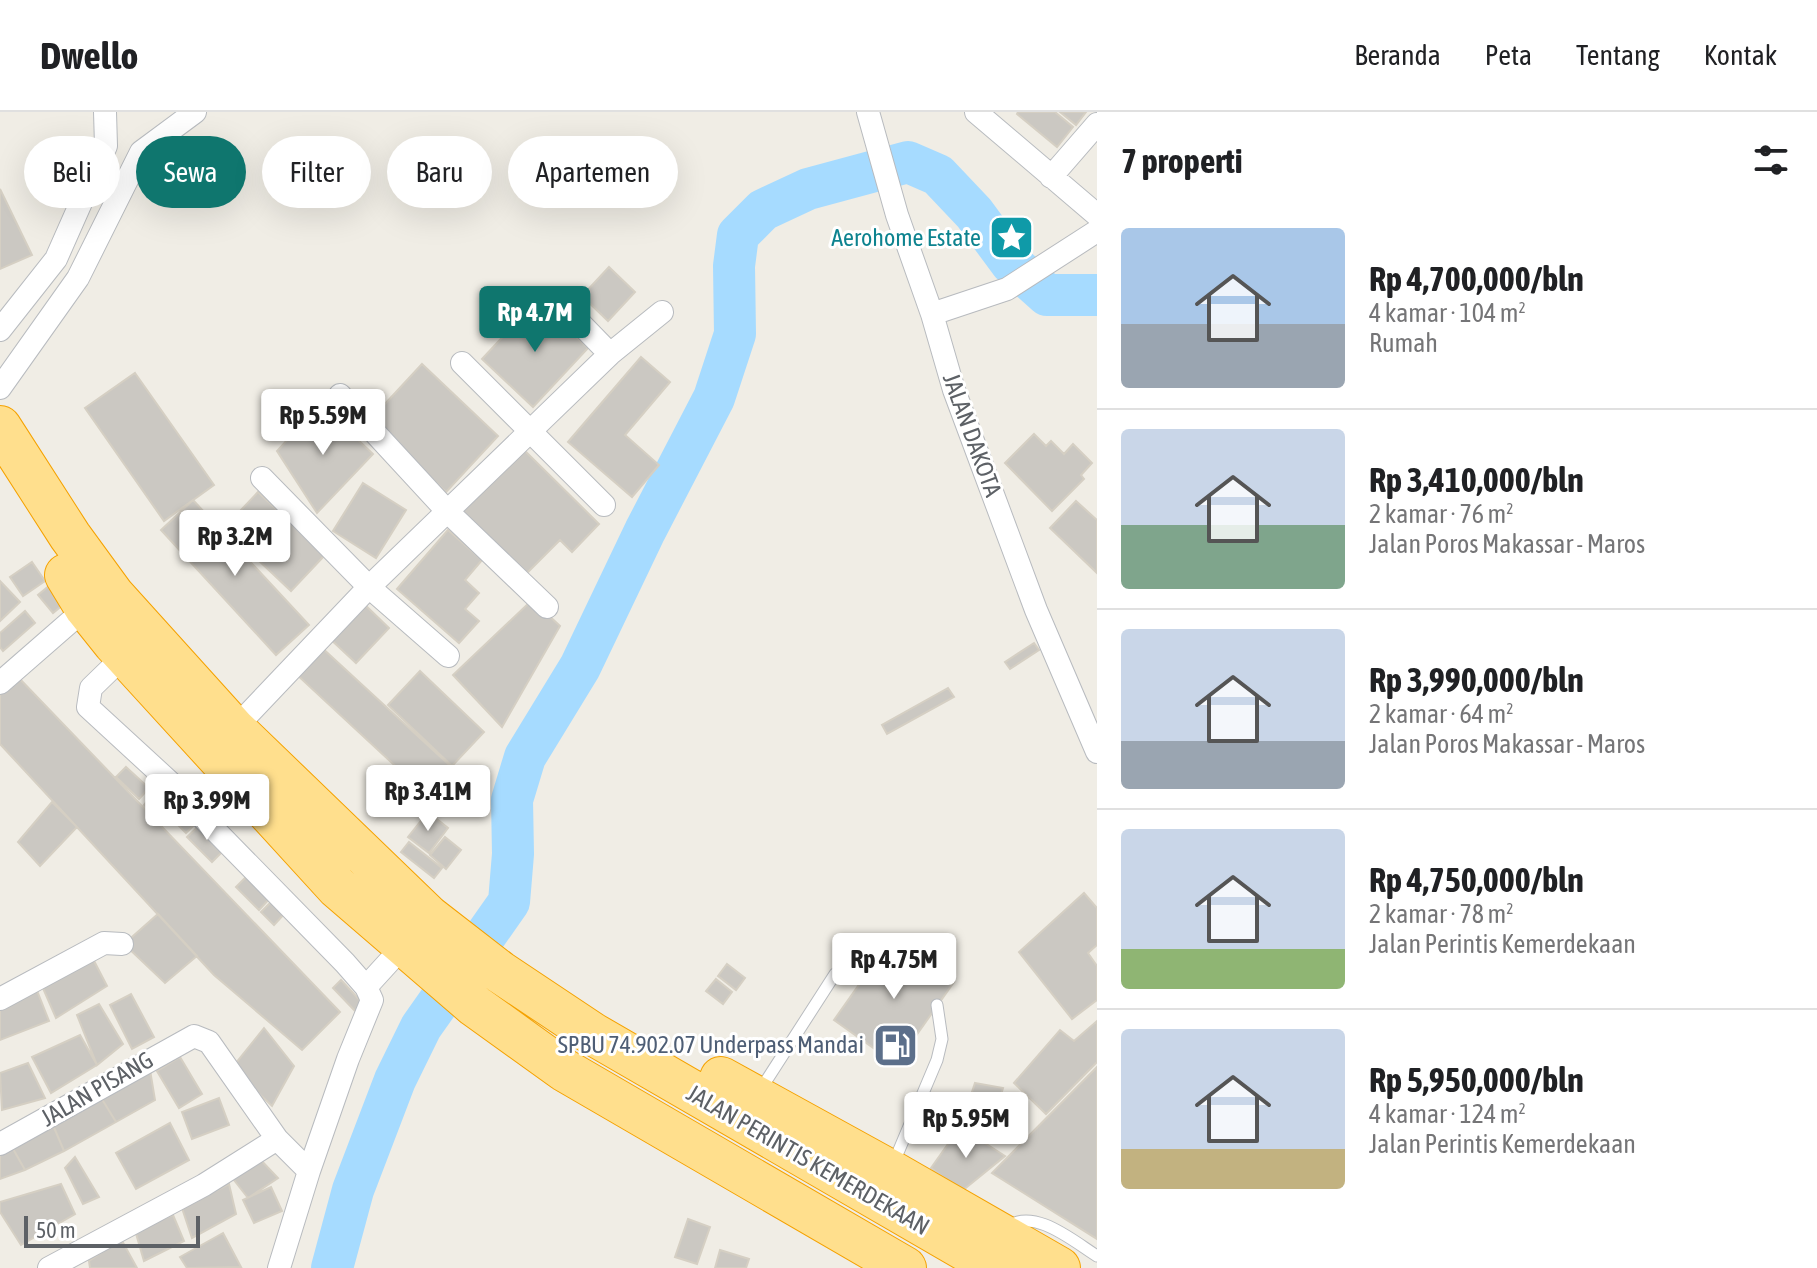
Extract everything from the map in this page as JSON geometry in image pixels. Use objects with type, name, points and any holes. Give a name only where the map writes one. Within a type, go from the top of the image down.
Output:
[{"type":"highway","points":[[0,427],[70,536],[113,595],[416,932]]},
{"type":"highway","points":[[0,473],[86,608],[125,655],[337,887],[416,932]]},
{"type":"highway","name":"JALAN PERINTIS KEMERDEKAAN","points":[[416,932],[500,972],[593,1034],[997,1251]]},
{"type":"highway","name":"JALAN PERINTIS KEMERDEKAAN","points":[[416,932],[475,1006],[564,1070],[905,1268]]},
{"type":"highway","points":[[593,1034],[658,1046],[757,1096],[890,1171],[997,1251],[1059,1268]]},
{"type":"highway","points":[[564,1070],[612,1117],[727,1197],[848,1268]]},
{"type":"street","points":[[105,112],[106,136]]},
{"type":"street","points":[[163,136],[195,112]]},
{"type":"street","name":"JALAN DAKOTA","points":[[868,112],[897,215],[932,314],[954,390],[1036,610],[1097,752]]},
{"type":"street","points":[[976,112],[1097,215]]},
{"type":"street","points":[[1051,177],[1097,124]]},
{"type":"street","points":[[0,388],[78,278],[136,162]]},
{"type":"street","points":[[0,330],[56,259],[79,208]]},
{"type":"street","points":[[932,314],[1007,289],[1046,267],[1097,231]]},
{"type":"street","points":[[56,259],[78,278]]},
{"type":"street","points":[[234,729],[369,587],[610,354],[662,312]]},
{"type":"street","points":[[571,314],[610,354]]},
{"type":"street","points":[[462,363],[604,505]]},
{"type":"street","points":[[340,395],[448,512],[547,607]]},
{"type":"street","points":[[262,478],[369,587],[448,656]]},
{"type":"street","points":[[0,683],[86,608]]},
{"type":"street","points":[[125,655],[91,688],[88,707],[200,810],[203,818],[366,987],[372,1000],[309,1171],[279,1268]]},
{"type":"street","points":[[200,810],[203,801],[230,770]]},
{"type":"street","points":[[366,987],[416,932]]},
{"type":"street","points":[[0,999],[104,943],[122,944]]},
{"type":"street","name":"JALAN PISANG","points":[[0,1144],[194,1036],[209,1042],[277,1139]]},
{"type":"street","points":[[49,1268],[204,1185],[277,1139],[309,1171]]},
{"type":"lane","points":[[757,1096],[835,974],[858,962],[877,960]]},
{"type":"lane","points":[[890,1171],[937,1060],[942,1039],[937,1005]]},
{"type":"lane","points":[[997,1251],[1014,1221],[1027,1219],[1052,1229],[1097,1256]]},
{"type":"building","points":[[1018,112],[1055,112],[1073,127],[1057,147]]},
{"type":"building","points":[[1060,112],[1086,112],[1076,125]]},
{"type":"building","points":[[0,189],[32,255],[0,269]]},
{"type":"building","points":[[609,267],[635,292],[608,321],[582,296]]},
{"type":"building","points":[[537,300],[588,348],[533,407],[482,359]]},
{"type":"building","points":[[641,357],[670,382],[625,435],[659,465],[632,497],[568,442]]},
{"type":"building","points":[[422,364],[498,436],[446,492],[370,420]]},
{"type":"building","points":[[135,373],[214,485],[164,521],[85,408]]},
{"type":"building","points":[[320,404],[373,454],[317,513],[277,451]]},
{"type":"building","points":[[1034,434],[1046,446],[1051,441],[1064,454],[1073,444],[1092,463],[1081,475],[1084,479],[1052,511],[1005,463]]},
{"type":"building","points":[[522,448],[599,524],[572,552],[560,540],[522,578],[457,513]]},
{"type":"building","points":[[363,483],[406,510],[376,558],[333,531]]},
{"type":"building","points":[[258,492],[325,555],[291,591],[224,528]]},
{"type":"building","points":[[193,500],[309,625],[276,655],[161,530]]},
{"type":"building","points":[[1076,501],[1097,520],[1097,573],[1050,528]]},
{"type":"building","points":[[448,530],[482,560],[465,580],[479,593],[465,609],[479,621],[459,643],[397,589]]},
{"type":"building","points":[[32,562],[45,581],[23,596],[10,577]]},
{"type":"building","points":[[0,581],[20,602],[0,621]]},
{"type":"building","points":[[55,581],[70,599],[53,613],[38,595]]},
{"type":"building","points":[[532,600],[560,626],[502,727],[453,675]]},
{"type":"building","points":[[362,602],[389,628],[356,663],[328,637]]},
{"type":"building","points":[[25,611],[35,623],[3,651],[0,633]]},
{"type":"building","points":[[1034,643],[1039,650],[1010,669],[1005,662]]},
{"type":"building","points":[[320,646],[471,785],[446,813],[295,673]]},
{"type":"building","points":[[420,671],[484,732],[452,766],[388,705]]},
{"type":"building","points":[[17,676],[340,1012],[302,1050],[214,975],[0,744],[0,691]]},
{"type":"building","points":[[948,688],[954,697],[887,734],[882,725]]},
{"type":"building","points":[[126,767],[149,788],[139,799],[116,777]]},
{"type":"building","points":[[159,787],[173,799],[157,817],[144,805]]},
{"type":"building","points":[[52,802],[77,827],[40,866],[18,842]]},
{"type":"building","points":[[186,810],[198,821],[186,833],[175,822]]},
{"type":"building","points":[[428,812],[448,828],[429,853],[408,837]]},
{"type":"building","points":[[202,823],[226,848],[212,862],[187,837]]},
{"type":"building","points":[[445,837],[461,850],[446,869],[430,855]]},
{"type":"building","points":[[409,842],[442,868],[434,878],[401,852]]},
{"type":"building","points":[[249,874],[272,896],[259,910],[236,887]]},
{"type":"building","points":[[1084,893],[1097,908],[1097,945],[1088,953],[1097,966],[1097,1000],[1072,1019],[1019,952]]},
{"type":"building","points":[[273,900],[286,912],[274,925],[261,912]]},
{"type":"building","points":[[158,914],[197,956],[165,983],[124,944]]},
{"type":"building","points":[[892,938],[954,982],[896,1064],[834,1020]]},
{"type":"building","points":[[92,957],[107,986],[56,1018],[39,979]]},
{"type":"building","points":[[727,964],[745,978],[736,990],[718,976]]},
{"type":"building","points":[[716,979],[732,992],[723,1004],[706,991]]},
{"type":"building","points":[[341,980],[366,1007],[358,1014],[333,988]]},
{"type":"building","points":[[36,988],[49,1021],[0,1040],[0,1004]]},
{"type":"building","points":[[131,994],[154,1037],[132,1049],[110,1005]]},
{"type":"building","points":[[99,1004],[123,1044],[97,1065],[77,1015]]},
{"type":"building","points":[[1097,1021],[1097,1062],[1046,1114],[1014,1083],[1060,1030],[1074,1041]]},
{"type":"building","points":[[264,1028],[294,1066],[272,1106],[232,1068]]},
{"type":"building","points":[[80,1035],[97,1065],[51,1093],[32,1057]]},
{"type":"building","points":[[180,1057],[202,1094],[179,1108],[157,1071]]},
{"type":"building","points":[[28,1063],[45,1098],[2,1110],[0,1073]]},
{"type":"building","points":[[1097,1067],[1097,1239],[992,1173]]},
{"type":"building","points":[[150,1070],[155,1100],[116,1122],[100,1096]]},
{"type":"building","points":[[975,1083],[1003,1088],[991,1128],[962,1122]]},
{"type":"building","points":[[100,1096],[116,1122],[64,1151],[53,1125]]},
{"type":"building","points":[[219,1098],[229,1125],[192,1139],[182,1112]]},
{"type":"building","points":[[170,1123],[189,1160],[136,1189],[116,1153]]},
{"type":"building","points":[[53,1125],[64,1151],[25,1170],[12,1147]]},
{"type":"building","points":[[960,1127],[1005,1156],[962,1191],[931,1168]]},
{"type":"building","points":[[12,1147],[25,1170],[0,1179],[0,1152]]},
{"type":"building","points":[[256,1155],[278,1178],[248,1198],[227,1171]]},
{"type":"building","points":[[75,1157],[99,1197],[83,1204],[65,1168]]},
{"type":"building","points":[[61,1184],[75,1214],[21,1245],[0,1212],[0,1202]]},
{"type":"building","points":[[229,1184],[236,1214],[192,1238],[182,1208]]},
{"type":"building","points":[[271,1187],[282,1211],[254,1223],[243,1200]]},
{"type":"building","points":[[173,1215],[184,1241],[144,1261],[135,1230]]},
{"type":"building","points":[[688,1219],[710,1227],[697,1264],[675,1257]]},
{"type":"building","points":[[223,1233],[241,1267],[187,1268],[180,1257]]},
{"type":"building","points":[[121,1239],[137,1268],[90,1268],[89,1261]]},
{"type":"building","points":[[720,1250],[749,1259],[746,1268],[715,1268]]},
{"type":"waterway","points":[[332,1268],[353,1190],[395,1080],[421,1027],[509,902],[513,854],[512,800],[525,757],[580,667],[645,531],[714,398],[735,334],[734,266],[738,235],[763,210],[808,189],[908,162],[938,175],[974,213],[1011,263],[1047,295],[1097,295]]},
{"type":"place","name":"Aerohome Estate","points":[[1012,238]]},
{"type":"place","name":"SPBU 74.902.07 Underpass Mandai","points":[[895,1045]]}]
